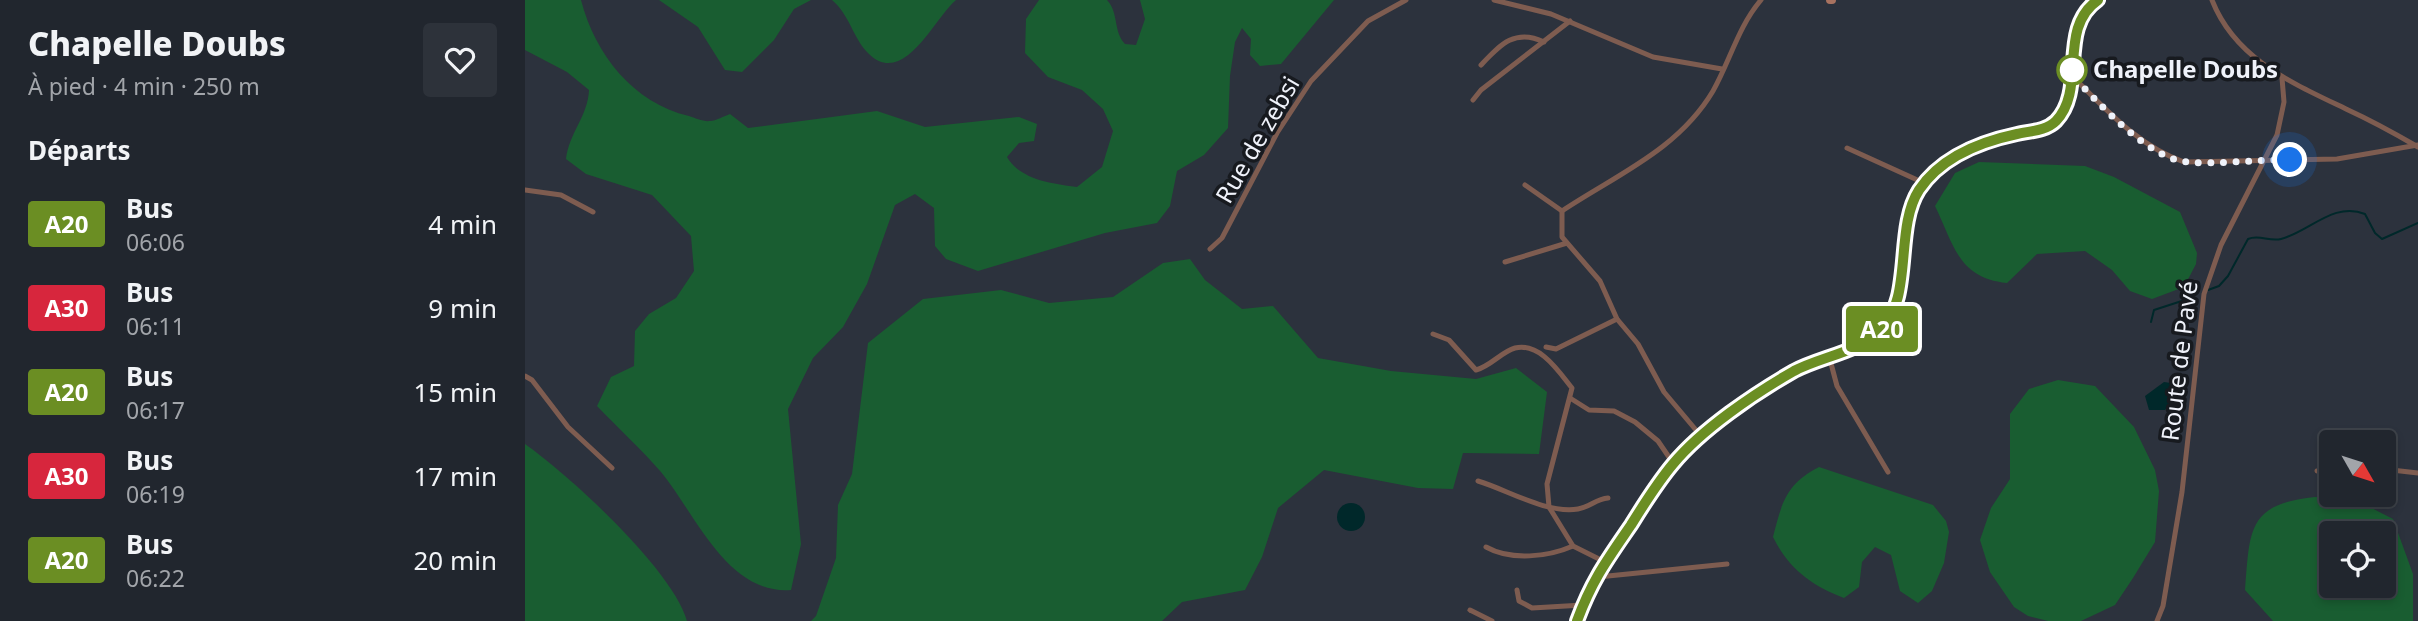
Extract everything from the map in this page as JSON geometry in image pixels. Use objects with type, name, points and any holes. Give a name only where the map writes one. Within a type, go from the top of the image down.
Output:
[{"type":"main road","points":[[1577,621],[1603,561],[1673,463],[1701,436],[1795,370],[1873,336],[1888,319],[1901,276],[1910,208],[1924,183],[1937,169],[1965,150],[2052,125],[2067,103],[2077,30],[2086,11],[2098,0]]},
{"type":"street","name":"Rue de zebsi","points":[[1210,249],[1222,238],[1277,134],[1311,81],[1368,21],[1406,0]]},
{"type":"street","points":[[1494,0],[1570,21],[1653,57],[1722,69]]},
{"type":"street","points":[[1562,211],[1659,152],[1713,91],[1748,15],[1761,0]]},
{"type":"street","points":[[2212,0],[2221,22],[2244,50],[2282,78],[2417,146]]},
{"type":"street","points":[[1473,100],[1481,90],[1570,21]]},
{"type":"street","points":[[1481,65],[1504,43],[1526,36],[1544,43]]},
{"type":"street","points":[[2071,75],[2123,126],[2164,155],[2185,162],[2361,157],[2417,146]]},
{"type":"street","name":"Route de Pavé","points":[[2157,621],[2163,606],[2182,492],[2204,294],[2221,245],[2265,159],[2283,117],[2282,78]]},
{"type":"street","points":[[1847,148],[1924,183]]},
{"type":"street","points":[[1525,185],[1562,211]]},
{"type":"street","points":[[525,190],[561,195],[593,212]]},
{"type":"street","points":[[1562,211],[1562,236],[1600,281],[1617,319],[1638,344],[1664,392],[1701,436]]},
{"type":"street","points":[[1505,262],[1567,243]]},
{"type":"street","points":[[1546,347],[1556,349],[1617,319]]},
{"type":"street","points":[[1433,334],[1449,340],[1476,370],[1515,348],[1531,349],[1555,367],[1572,388],[1548,484],[1549,507],[1573,546],[1603,561]]},
{"type":"street","points":[[1829,356],[1837,386],[1888,472]]},
{"type":"street","points":[[525,376],[532,380],[568,427],[612,468]]},
{"type":"street","points":[[1570,398],[1589,410],[1614,411],[1635,422],[1658,441],[1673,463]]},
{"type":"street","points":[[2396,470],[2418,473]]},
{"type":"street","points":[[1478,481],[1549,507],[1578,509],[1596,499],[1608,498]]},
{"type":"street","points":[[1486,547],[1507,555],[1521,555],[1557,552],[1573,546]]},
{"type":"street","points":[[1595,577],[1727,564]]},
{"type":"street","points":[[1517,590],[1519,601],[1532,608],[1583,605]]},
{"type":"street","points":[[1470,610],[1492,621]]},
{"type":"green space","points":[[525,0],[581,0],[596,39],[619,73],[650,100],[699,120],[715,120],[730,114],[748,128],[877,111],[925,127],[1019,117],[1037,124],[1034,141],[1019,143],[1007,157],[1013,165],[1038,180],[1077,187],[1102,167],[1113,131],[1103,109],[1082,90],[1048,77],[1025,53],[1026,19],[1039,0],[1107,0],[1121,39],[1125,44],[1136,45],[1145,19],[1140,0],[1334,0],[1281,64],[1260,66],[1250,55],[1251,39],[1242,28],[1235,42],[1230,76],[1228,128],[1204,155],[1177,171],[1170,206],[1157,223],[1105,233],[978,271],[946,259],[935,246],[934,208],[915,194],[895,205],[867,284],[843,327],[813,358],[788,409],[801,544],[791,590],[768,588],[748,579],[731,566],[700,529],[661,472],[597,406],[611,377],[634,366],[635,331],[649,314],[676,298],[694,271],[691,236],[652,195],[586,174],[566,159],[589,90],[567,72],[525,50]]},
{"type":"green space","points":[[659,0],[811,0],[794,9],[774,40],[742,72],[725,70],[698,27]]},
{"type":"green space","points":[[832,0],[956,0],[918,46],[894,62],[882,62],[864,48]]},
{"type":"green space","points":[[1979,162],[2085,166],[2114,177],[2180,212],[2197,253],[2196,264],[2184,287],[2152,299],[2130,291],[2112,270],[2085,251],[2037,254],[2007,283],[1978,274],[1968,267],[1953,246],[1935,206],[1955,173]]},
{"type":"green space","points":[[1190,259],[1205,280],[1242,309],[1273,306],[1318,358],[1391,371],[1476,379],[1516,368],[1547,392],[1539,454],[1463,453],[1453,489],[1418,488],[1324,470],[1278,508],[1262,557],[1245,590],[1182,602],[1162,621],[811,621],[816,616],[836,558],[838,505],[852,474],[868,343],[923,299],[1001,290],[1049,303],[1113,297],[1163,263]]},
{"type":"green space","points":[[2058,380],[2095,386],[2134,427],[2155,470],[2159,491],[2155,542],[2115,605],[2081,621],[2048,621],[2028,616],[2014,607],[1990,572],[1980,540],[1991,508],[2010,479],[2010,414],[2029,389]]},
{"type":"green space","points":[[525,444],[592,500],[641,551],[678,600],[687,621],[525,621]]},
{"type":"green space","points":[[1819,467],[1933,505],[1946,521],[1949,532],[1944,563],[1932,591],[1918,603],[1900,591],[1891,555],[1875,547],[1862,562],[1859,587],[1844,598],[1802,575],[1786,558],[1773,537],[1779,514],[1792,487]]},
{"type":"green space","points":[[2319,497],[2319,508],[2372,508],[2393,519],[2394,521],[2319,521],[2319,598],[2396,598],[2396,527],[2413,574],[2413,621],[2273,621],[2245,590],[2251,536],[2264,514],[2276,506]]},
{"type":"shaded area","points":[[2164,382],[2171,383],[2176,388],[2175,400],[2165,410],[2149,410],[2145,396]]},
{"type":"shaded area","points":[[1351,503],[1361,507],[1365,517],[1361,527],[1351,531],[1341,527],[1337,517],[1341,507]]},
{"type":"waterway","points":[[2208,290],[2219,286],[2228,276],[2248,239],[2281,239],[2343,211],[2365,214],[2375,233],[2382,239],[2418,223]]},
{"type":"waterway","points":[[2151,322],[2154,310],[2191,298]]},
{"type":"bus line","name":"A20","points":[[1577,621],[1603,561],[1673,463],[1701,436],[1795,370],[1860,343],[1880,331],[1894,305],[1901,276],[1910,208],[1919,190],[1937,169],[1965,150],[1991,140],[2040,130],[2057,120],[2067,103],[2077,30],[2086,11],[2098,0]]},
{"type":"place","name":"Chapelle Doubs","points":[[2072,70]]},
{"type":"route","points":[[2072,70],[2071,75],[2123,126],[2164,155],[2185,162],[2290,160]]}]
